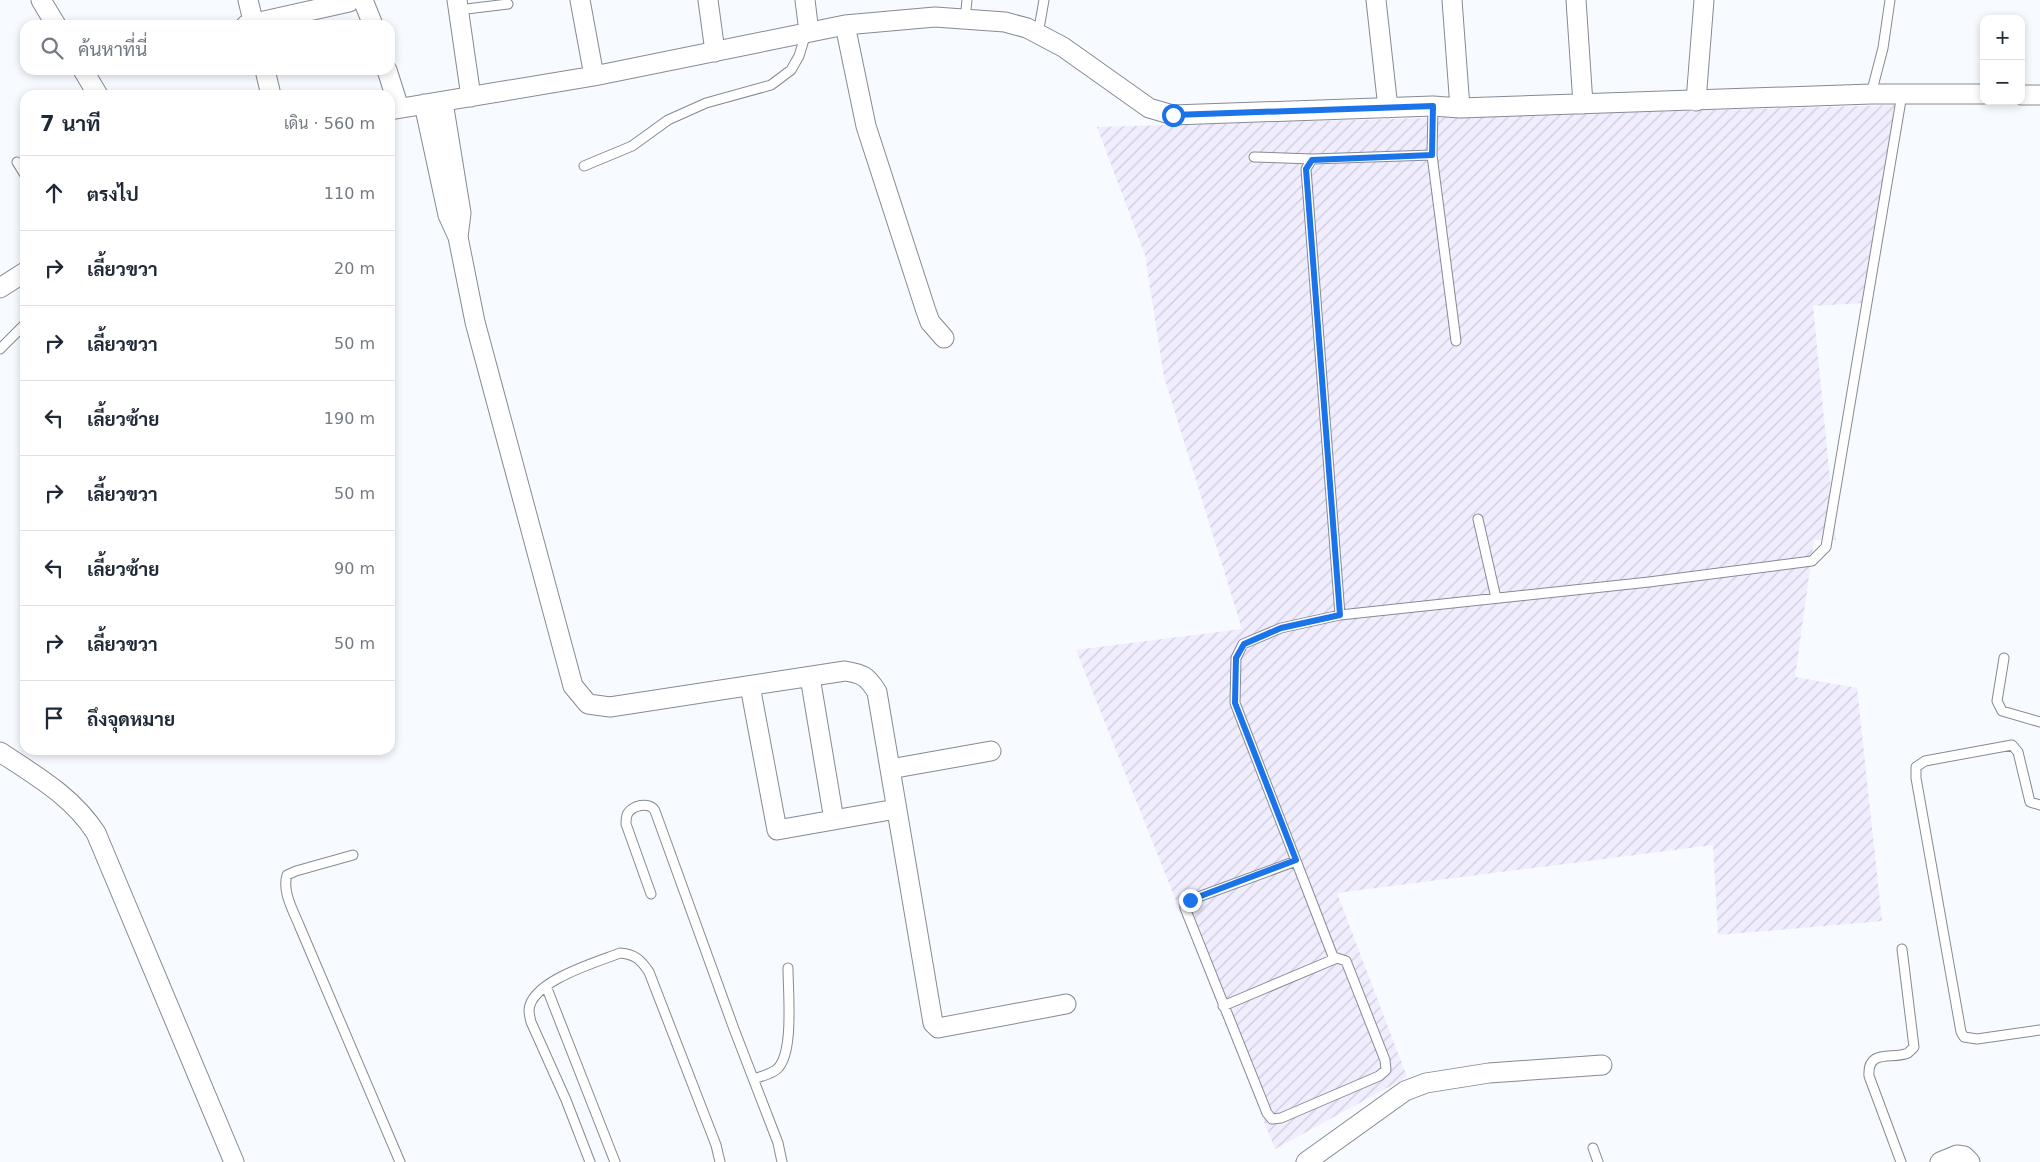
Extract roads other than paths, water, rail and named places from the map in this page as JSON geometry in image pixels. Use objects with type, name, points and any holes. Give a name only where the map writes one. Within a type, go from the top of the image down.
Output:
[{"type":"street","points":[[41,0],[53,20]]},
{"type":"street","points":[[248,0],[250,20]]},
{"type":"street","points":[[580,0],[594,76]]},
{"type":"street","points":[[708,0],[715,52]]},
{"type":"street","points":[[805,0],[808,33]]},
{"type":"street","points":[[1376,0],[1388,108]]},
{"type":"street","points":[[1452,0],[1460,108]]},
{"type":"street","points":[[1576,0],[1583,104]]},
{"type":"street","points":[[1696,101],[1704,0]]},
{"type":"street","points":[[269,20],[356,1],[369,20]]},
{"type":"street","points":[[457,5],[471,97]]},
{"type":"street","points":[[395,109],[594,76],[845,26],[928,17],[1005,22],[1028,28],[1063,47],[1149,108],[1173,115],[1433,106],[1460,108],[1696,101],[1871,94],[1980,94]]},
{"type":"street","points":[[845,26],[866,126],[930,322],[944,338]]},
{"type":"street","points":[[86,75],[95,90]]},
{"type":"street","points":[[266,75],[270,90]]},
{"type":"street","points":[[388,75],[391,90]]},
{"type":"street","points":[[2025,95],[2040,95]]},
{"type":"street","points":[[434,103],[448,215],[458,237],[475,322],[573,686],[588,704],[597,707],[647,702],[844,671],[861,674],[870,680],[877,692],[933,1023],[938,1028],[1066,1004]]},
{"type":"street","points":[[0,288],[20,275]]},
{"type":"street","points":[[810,677],[834,820]]},
{"type":"street","points":[[750,686],[777,830],[896,809]]},
{"type":"street","points":[[890,769],[991,750]]},
{"type":"street","points":[[0,752],[66,798],[84,814],[96,833],[234,1162]]},
{"type":"street","points":[[1306,1162],[1405,1091],[1426,1083],[1489,1073],[1602,1065]]},
{"type":"street","points":[[1940,1162],[1957,1155],[1964,1156],[1970,1162]]},
{"type":"lane","points":[[965,19],[967,0]]},
{"type":"lane","points":[[1038,34],[1044,0]]},
{"type":"lane","points":[[1871,94],[1883,48],[1890,0]]},
{"type":"lane","points":[[457,5],[508,4]]},
{"type":"lane","points":[[584,166],[632,146],[668,120],[706,102],[771,85],[791,70],[808,33]]},
{"type":"lane","points":[[1334,959],[1235,703],[1236,658],[1244,644],[1281,628],[1340,615],[1812,561],[1826,547],[1902,94]]},
{"type":"lane","points":[[1433,106],[1432,155],[1456,341]]},
{"type":"lane","points":[[1254,157],[1312,160],[1432,155]]},
{"type":"lane","points":[[1312,160],[1306,169],[1305,176],[1340,615]]},
{"type":"lane","points":[[17,162],[20,167]]},
{"type":"lane","points":[[0,349],[20,329]]},
{"type":"lane","points":[[1478,519],[1496,598]]},
{"type":"lane","points":[[2004,658],[1997,701],[2002,711],[2040,722]]},
{"type":"lane","points":[[2040,805],[2030,802],[2018,752],[2012,745],[1925,761],[1916,767],[1916,778],[1961,1032],[1964,1037],[1977,1039],[2040,1030]]},
{"type":"lane","points":[[651,894],[626,824],[627,815],[631,810],[648,804],[653,806],[655,811],[778,1143],[782,1162]]},
{"type":"lane","points":[[353,855],[296,871],[287,875],[285,883],[287,894],[299,925],[400,1162]]},
{"type":"lane","points":[[1223,1006],[1334,959],[1343,958],[1346,961],[1385,1060],[1386,1070],[1379,1076],[1280,1118],[1272,1119],[1267,1113],[1223,1006],[1185,904],[1190,900],[1296,860]]},
{"type":"lane","points":[[1901,1162],[1868,1076],[1868,1069],[1872,1062],[1882,1056],[1907,1053],[1914,1047],[1902,949]]},
{"type":"lane","points":[[590,1162],[566,1100],[531,1022],[529,1009],[533,1000],[546,986],[558,978],[620,953],[631,954],[640,959],[652,981],[716,1145],[720,1162]]},
{"type":"lane","points":[[754,1079],[777,1070],[785,1058],[788,1042],[788,968]]},
{"type":"lane","points":[[546,986],[615,1162]]},
{"type":"lane","points":[[1593,1148],[1598,1162]]}]
